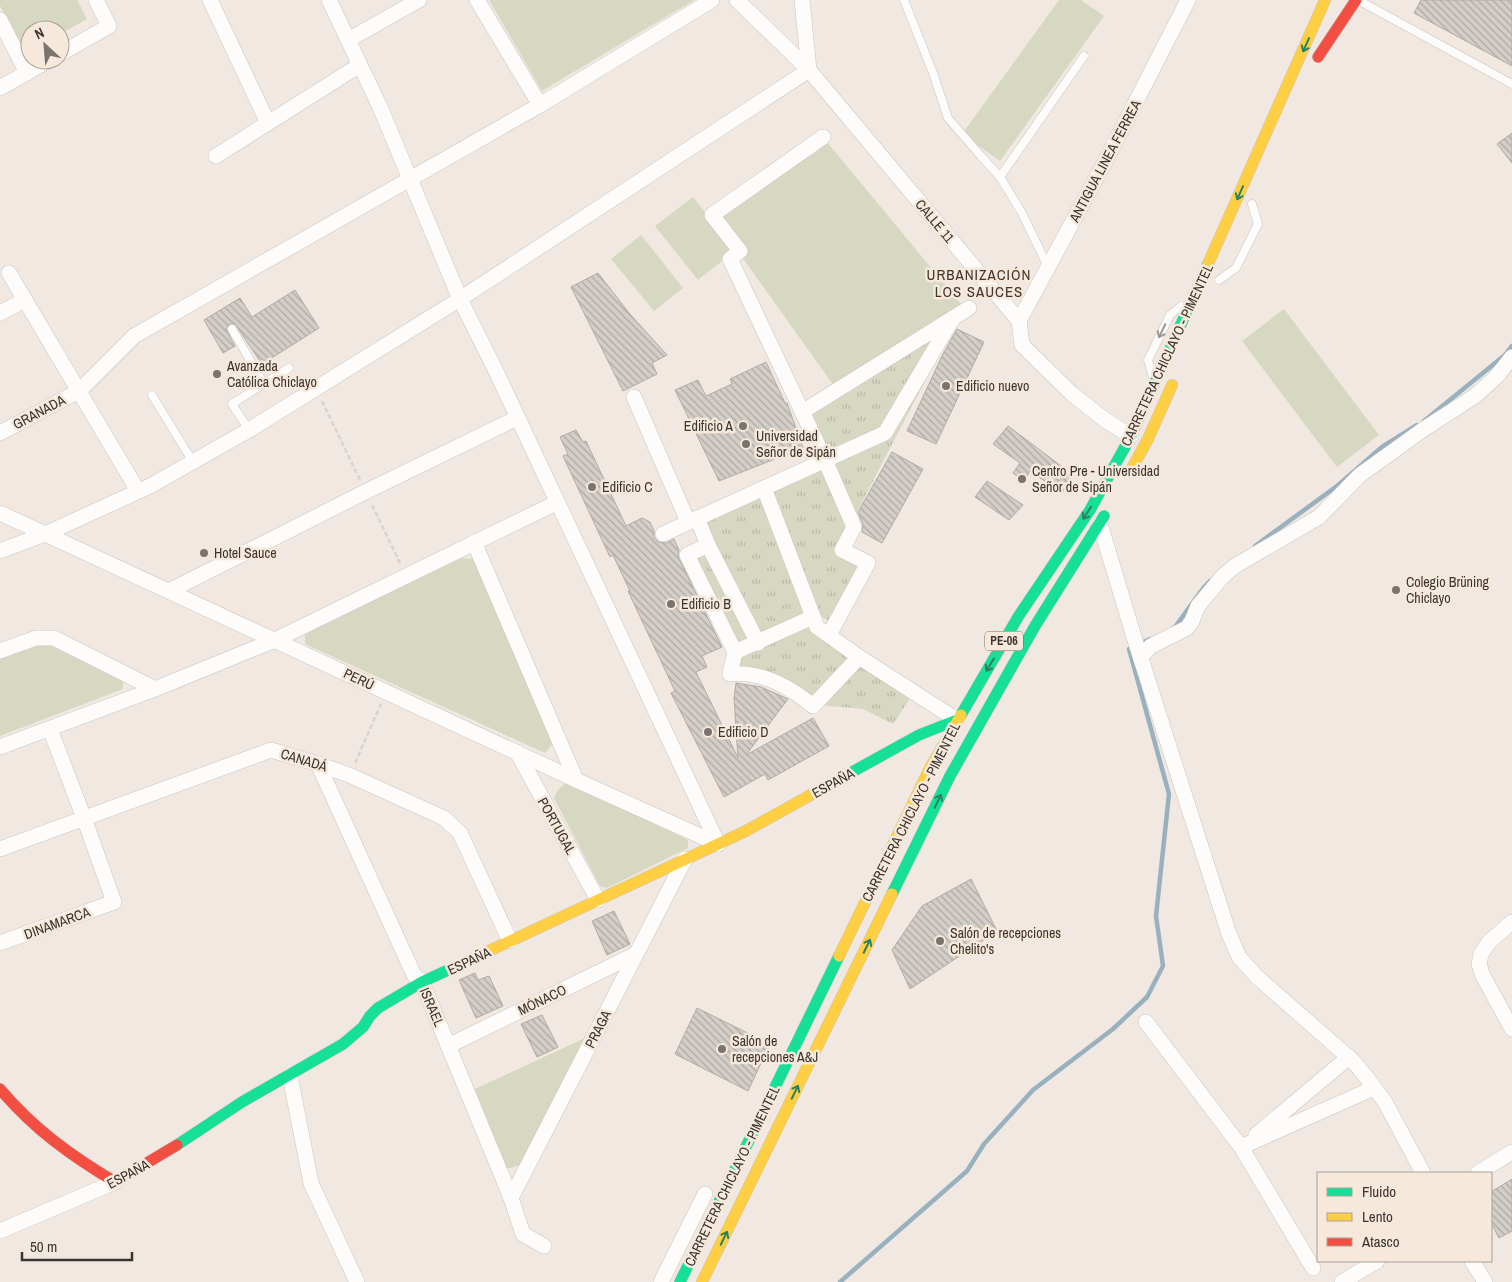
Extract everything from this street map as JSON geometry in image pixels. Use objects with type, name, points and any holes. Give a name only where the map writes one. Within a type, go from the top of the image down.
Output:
[{"type":"main road","name":"CARRETERA CHICLAYO - PIMENTEL","points":[[680,1282],[930,768],[1018,617],[1090,510],[1131,436],[1325,0]]},
{"type":"main road","points":[[1343,0],[1316,61],[1357,0]]},
{"type":"main road","points":[[1245,221],[1254,200]]},
{"type":"main road","name":"CARRETERA CHICLAYO - PIMENTEL","points":[[1217,285],[1230,255]]},
{"type":"main road","name":"CARRETERA CHICLAYO - PIMENTEL","points":[[1124,481],[1148,439],[1176,377]]},
{"type":"main road","name":"CARRETERA CHICLAYO - PIMENTEL","points":[[702,1282],[950,776],[1035,626],[1110,507]]},
{"type":"main road","name":"ESPAÑA","points":[[115,1182],[184,1141],[242,1102],[343,1044],[363,1027],[378,1008],[422,982],[746,831],[919,735],[957,720]]},
{"type":"main road","points":[[726,1161],[780,1078]]},
{"type":"main road","points":[[0,1090],[15,1108],[40,1132],[73,1157],[115,1182]]},
{"type":"street","points":[[70,48],[109,26],[96,0]]},
{"type":"street","points":[[210,0],[268,123]]},
{"type":"street","points":[[329,0],[380,107],[460,299],[718,844]]},
{"type":"street","points":[[348,40],[419,0]]},
{"type":"street","points":[[477,0],[540,105]]},
{"type":"street","name":"GRANADA","points":[[0,434],[79,391],[134,336],[540,105],[712,0]]},
{"type":"street","name":"CALLE 11","points":[[738,0],[809,70],[1019,321]]},
{"type":"street","points":[[0,551],[45,534],[138,491],[249,430],[460,299],[809,70],[802,0]]},
{"type":"street","name":"ANTIGUA LINEA FERREA","points":[[1019,321],[1106,160],[1188,0]]},
{"type":"street","points":[[0,20],[27,73]]},
{"type":"street","points":[[216,156],[360,65]]},
{"type":"street","points":[[0,88],[32,70]]},
{"type":"street","points":[[822,137],[712,215],[740,251],[730,259],[825,460],[854,527],[842,550],[868,563],[829,635]]},
{"type":"street","points":[[9,273],[138,491]]},
{"type":"street","points":[[0,313],[25,300]]},
{"type":"street","points":[[802,412],[969,308]]},
{"type":"street","points":[[663,534],[885,434],[953,318]]},
{"type":"street","points":[[1019,321],[1022,345],[1072,394],[1131,436]]},
{"type":"street","points":[[1138,649],[1151,646],[1187,628],[1198,606],[1223,576],[1235,566],[1319,517],[1360,475],[1424,429],[1475,396],[1497,376],[1512,357]]},
{"type":"street","points":[[634,397],[693,520],[708,545],[758,643]]},
{"type":"street","points":[[169,591],[517,418]]},
{"type":"street","points":[[764,488],[817,627],[859,657],[957,720]]},
{"type":"street","points":[[0,748],[155,689],[275,640],[556,502]]},
{"type":"street","name":"PERÚ","points":[[0,513],[718,844]]},
{"type":"street","points":[[1100,524],[1229,934],[1239,957],[1257,977],[1349,1057],[1385,1102],[1422,1172]]},
{"type":"street","points":[[474,542],[576,780]]},
{"type":"street","points":[[708,545],[687,556],[735,652],[730,674],[757,676],[772,680],[797,693],[813,706],[859,657]]},
{"type":"street","points":[[715,611],[736,599]]},
{"type":"street","points":[[735,652],[813,616]]},
{"type":"street","points":[[0,651],[36,638],[54,638],[155,689]]},
{"type":"street","points":[[50,729],[84,818]]},
{"type":"street","name":"CANADÁ","points":[[0,849],[271,750],[349,775],[444,818],[460,833],[510,941]]},
{"type":"street","name":"PORTUGAL","points":[[517,752],[598,900]]},
{"type":"street","name":"ISRAEL","points":[[318,764],[414,975],[422,982],[523,1234],[544,1246]]},
{"type":"street","name":"DINAMARCA","points":[[0,943],[114,902],[84,818]]},
{"type":"street","name":"PRAGA","points":[[510,1198],[685,859]]},
{"type":"street","points":[[1512,922],[1489,942],[1481,954],[1479,964],[1483,976],[1512,1029]]},
{"type":"street","name":"MÓNACO","points":[[448,1046],[636,954]]},
{"type":"street","points":[[1146,1022],[1241,1147],[1313,1268]]},
{"type":"street","points":[[1241,1147],[1349,1057]]},
{"type":"street","points":[[290,1076],[311,1183],[357,1282]]},
{"type":"street","points":[[1241,1147],[1374,1088]]},
{"type":"street","points":[[1480,1172],[1512,1152]]},
{"type":"street","name":"ESPAÑA","points":[[0,1231],[115,1182]]},
{"type":"street","points":[[661,1282],[708,1190]]},
{"type":"street","points":[[1342,1282],[1375,1262]]},
{"type":"street","points":[[1473,1262],[1484,1282]]},
{"type":"lane","points":[[904,0],[933,73],[948,118],[1000,176],[1022,214],[1048,267]]},
{"type":"lane","points":[[1357,0],[1512,84]]},
{"type":"lane","points":[[1000,176],[1084,56]]},
{"type":"lane","points":[[1217,285],[1236,268],[1258,224],[1254,200]]},
{"type":"lane","points":[[232,329],[264,384]]},
{"type":"lane","points":[[249,430],[232,404],[289,368]]},
{"type":"lane","points":[[152,395],[193,462]]},
{"type":"path","points":[[316,389],[406,577]]},
{"type":"path","points":[[349,775],[386,692]]},
{"type":"green space","points":[[0,0],[77,0],[87,19],[70,28],[70,20],[20,20],[20,44],[0,6]]},
{"type":"green space","points":[[489,0],[694,0],[542,91]]},
{"type":"green space","points":[[1059,0],[1081,0],[1104,16],[1000,161],[962,134]]},
{"type":"green space","points":[[826,141],[962,305],[834,386],[712,215]]},
{"type":"green space","points":[[693,197],[735,251],[698,280],[655,226]]},
{"type":"green space","points":[[641,235],[683,288],[654,311],[611,259]]},
{"type":"green space","points":[[1284,309],[1379,435],[1337,467],[1242,341]]},
{"type":"green space","points":[[939,331],[950,333],[836,552],[861,566],[832,623],[815,612],[728,653],[679,560],[714,542],[704,520],[831,464],[808,413]]},
{"type":"green space","points":[[462,558],[473,559],[555,741],[545,753],[305,644],[305,633]]},
{"type":"green space","points":[[815,618],[917,688],[893,724],[863,709],[819,705],[734,669],[730,660]]},
{"type":"green space","points":[[37,643],[47,644],[123,680],[123,689],[0,736],[0,658]]},
{"type":"green space","points":[[567,782],[688,840],[688,848],[607,888],[600,886],[554,798],[558,790]]},
{"type":"green space","points":[[587,1037],[523,1164],[503,1168],[475,1089]]},
{"type":"building","points":[[1421,0],[1512,0],[1512,66],[1414,13]]},
{"type":"building","points":[[1512,133],[1512,163],[1497,144]]},
{"type":"building","points":[[598,273],[629,313],[667,355],[652,363],[657,374],[623,391],[571,287]]},
{"type":"building","points":[[295,290],[319,328],[262,364],[235,324],[230,324],[226,329],[235,346],[223,353],[204,320],[240,298],[252,317]]},
{"type":"building","name":"Edificio nuevo","points":[[957,329],[984,342],[936,444],[907,431],[943,354]]},
{"type":"building","name":"Edificio A","points":[[766,362],[785,403],[787,403],[803,448],[719,481],[675,390],[698,380],[706,396],[732,384],[730,379]]},
{"type":"building","points":[[1008,426],[1073,475],[1062,493],[1030,471],[1024,481],[1013,473],[1020,463],[993,444]]},
{"type":"building","points":[[576,430],[583,442],[586,441],[626,526],[642,518],[650,522],[654,531],[654,537],[658,542],[666,543],[674,539],[679,550],[679,559],[722,647],[702,656],[707,667],[696,672],[738,758],[734,698],[736,683],[761,687],[788,699],[746,755],[813,718],[829,746],[768,780],[765,774],[724,797],[671,693],[675,691],[628,591],[630,591],[613,555],[610,557],[563,456],[568,454],[560,437]]},
{"type":"building","points":[[892,452],[923,469],[882,543],[862,532],[863,525],[858,512]]},
{"type":"building","points":[[987,481],[1023,505],[1009,520],[975,497]]},
{"type":"building","name":"Salón de recepciones Chelito's","points":[[971,879],[997,931],[910,989],[892,950],[922,906]]},
{"type":"building","points":[[614,911],[630,944],[607,955],[592,921]]},
{"type":"building","points":[[475,973],[478,980],[489,976],[503,1006],[476,1018],[459,980]]},
{"type":"building","name":"Salón de recepciones A&J","points":[[697,1008],[770,1044],[748,1091],[675,1054]]},
{"type":"building","points":[[542,1015],[558,1047],[537,1057],[521,1024]]},
{"type":"building","points":[[1512,1179],[1512,1231],[1499,1238],[1492,1225],[1492,1191]]},
{"type":"waterway","points":[[1424,421],[1505,355],[1512,346]]},
{"type":"waterway","points":[[1255,546],[1337,486],[1382,447],[1417,425]]},
{"type":"waterway","points":[[1173,628],[1210,581]]},
{"type":"waterway","points":[[840,1282],[967,1171],[984,1144],[1033,1090],[1113,1029],[1147,997],[1163,966],[1156,916],[1169,794],[1129,649],[1150,639]]},
{"type":"traffic: fast","points":[[961,715],[1018,617],[1090,510],[1131,436],[1208,264]]},
{"type":"traffic: fast","points":[[892,894],[950,776],[1035,626],[1104,516]]},
{"type":"traffic: fast","points":[[825,787],[919,735],[957,720]]},
{"type":"traffic: fast","points":[[680,1282],[839,956]]},
{"type":"traffic: fast","points":[[177,1145],[242,1102],[343,1044],[363,1027],[378,1008],[422,982],[459,965]]},
{"type":"traffic: slow","points":[[1208,264],[1325,0]]},
{"type":"traffic: slow","points":[[1131,470],[1148,439],[1172,385]]},
{"type":"traffic: slow","points":[[839,956],[930,768],[961,715]]},
{"type":"traffic: slow","points":[[459,965],[746,831],[825,787]]},
{"type":"traffic: slow","points":[[702,1282],[892,894]]},
{"type":"traffic: jam","points":[[1318,57],[1356,0]]},
{"type":"traffic: jam","points":[[0,1089],[39,1129],[83,1162],[115,1182],[177,1145]]},
{"type":"place","name":"Avanzada Católica Chiclayo","points":[[217,374]]},
{"type":"place","name":"Edificio nuevo","points":[[946,386]]},
{"type":"place","name":"Edificio A","points":[[743,426]]},
{"type":"place","name":"Universidad Señor de Sipán","points":[[746,444]]},
{"type":"place","name":"Centro Pre - Universidad Señor de Sipán","points":[[1022,479]]},
{"type":"place","name":"Edificio C","points":[[592,487]]},
{"type":"place","name":"Hotel Sauce","points":[[204,553]]},
{"type":"place","name":"Colegio Brüning Chiclayo","points":[[1396,590]]},
{"type":"place","name":"Edificio B","points":[[671,604]]},
{"type":"place","name":"Edificio D","points":[[708,732]]},
{"type":"place","name":"Salón de recepciones Chelito's","points":[[940,941]]},
{"type":"place","name":"Salón de recepciones A&J","points":[[722,1049]]},
{"type":"district","name":"URBANIZACIÓN LOS SAUCES","points":[[979,282]]}]
